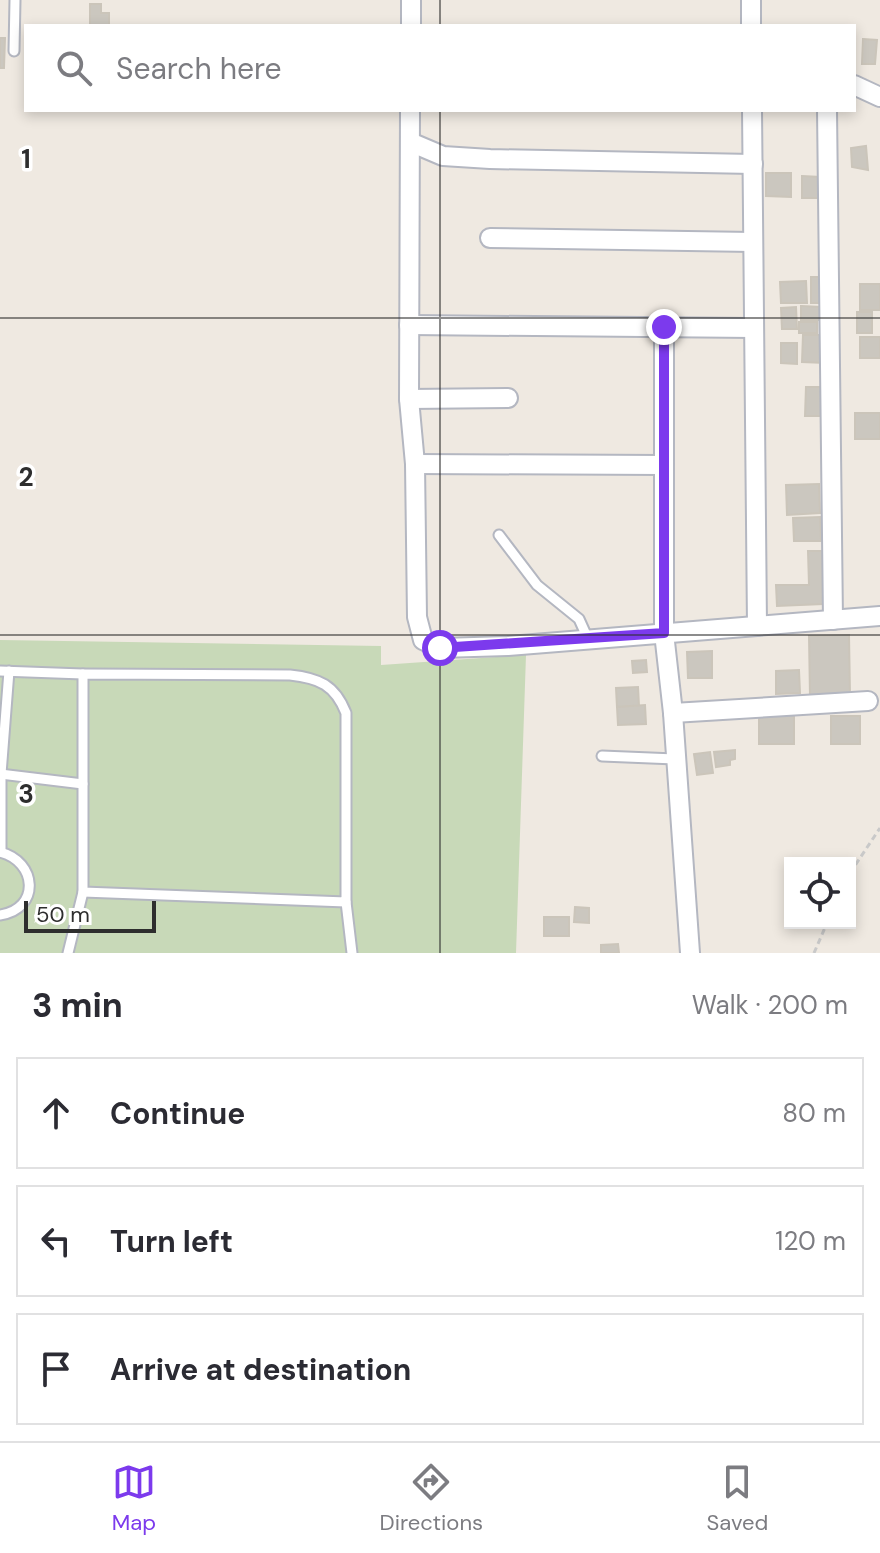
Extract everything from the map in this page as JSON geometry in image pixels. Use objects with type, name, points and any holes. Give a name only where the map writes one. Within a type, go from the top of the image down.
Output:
[{"type":"street","points":[[411,0],[411,24]]},
{"type":"street","points":[[751,0],[751,24]]},
{"type":"street","points":[[856,86],[880,97]]},
{"type":"street","points":[[410,112],[409,399],[415,464],[417,617],[423,640],[430,646],[450,649],[880,616]]},
{"type":"street","points":[[752,112],[757,626]]},
{"type":"street","points":[[827,112],[833,620]]},
{"type":"street","points":[[410,142],[443,156],[753,164]]},
{"type":"street","points":[[490,238],[753,242]]},
{"type":"street","points":[[409,325],[754,328]]},
{"type":"street","points":[[664,327],[664,633],[673,713],[690,953]]},
{"type":"street","points":[[409,399],[508,398]]},
{"type":"street","points":[[415,464],[664,465]]},
{"type":"street","points":[[673,713],[868,701]]},
{"type":"lane","points":[[14,51],[15,0]]},
{"type":"lane","points":[[499,535],[537,585],[579,619],[588,639]]},
{"type":"lane","points":[[0,915],[12,913],[23,905],[30,892],[30,878],[25,865],[14,856],[0,852],[4,671],[312,677],[330,686],[346,713],[346,902],[352,953]]},
{"type":"lane","points":[[68,953],[83,892],[83,674]]},
{"type":"lane","points":[[602,756],[675,759]]},
{"type":"lane","points":[[1,774],[83,784]]},
{"type":"lane","points":[[83,892],[346,902]]},
{"type":"path","points":[[856,864],[880,828]]},
{"type":"path","points":[[814,953],[824,929]]},
{"type":"green space","points":[[0,640],[381,646],[381,665],[526,655],[516,953],[0,953]]},
{"type":"building","points":[[90,4],[101,4],[101,13],[109,13],[109,24],[90,24]]},
{"type":"building","points":[[0,38],[5,38],[4,68],[0,68]]},
{"type":"building","points":[[863,39],[877,40],[875,64],[862,64]]},
{"type":"building","points":[[866,146],[868,170],[852,167],[851,148]]},
{"type":"building","points":[[766,173],[791,173],[791,197],[766,196]]},
{"type":"building","points":[[802,176],[820,177],[819,198],[802,198]]},
{"type":"building","points":[[811,277],[826,277],[826,303],[811,303]]},
{"type":"building","points":[[806,281],[807,303],[781,303],[780,282]]},
{"type":"building","points":[[860,284],[880,284],[880,310],[860,310]]},
{"type":"building","points":[[801,306],[821,307],[821,320],[801,320]]},
{"type":"building","points":[[796,307],[797,329],[782,329],[781,308]]},
{"type":"building","points":[[857,312],[872,312],[872,333],[857,333]]},
{"type":"building","points":[[799,322],[817,322],[817,333],[799,333]]},
{"type":"building","points":[[803,335],[827,335],[826,363],[802,362]]},
{"type":"building","points":[[860,337],[880,337],[880,358],[860,358]]},
{"type":"building","points":[[781,343],[797,343],[797,364],[781,363]]},
{"type":"building","points":[[806,387],[826,387],[825,416],[805,416]]},
{"type":"building","points":[[855,413],[880,413],[880,439],[855,439]]},
{"type":"building","points":[[819,484],[820,513],[787,515],[786,485]]},
{"type":"building","points":[[820,517],[821,541],[794,541],[793,518]]},
{"type":"building","points":[[808,551],[822,551],[823,604],[777,606],[776,585],[809,585]]},
{"type":"building","points":[[849,635],[850,696],[810,696],[809,636]]},
{"type":"building","points":[[712,651],[712,678],[688,678],[687,652]]},
{"type":"building","points":[[646,660],[647,672],[633,673],[632,661]]},
{"type":"building","points":[[799,670],[800,693],[776,694],[776,671]]},
{"type":"building","points":[[638,687],[639,706],[617,707],[616,688]]},
{"type":"building","points":[[645,705],[646,724],[618,725],[617,707]]},
{"type":"building","points":[[794,714],[794,744],[759,744],[759,715]]},
{"type":"building","points":[[831,716],[860,716],[860,744],[831,744]]},
{"type":"building","points":[[735,750],[735,759],[730,760],[730,765],[716,767],[714,752]]},
{"type":"building","points":[[710,752],[713,773],[697,775],[694,754]]},
{"type":"building","points":[[575,907],[589,908],[589,923],[574,922]]},
{"type":"building","points":[[544,917],[569,917],[569,936],[544,936]]},
{"type":"building","points":[[618,944],[619,953],[601,953],[601,945]]},
{"type":"route","points":[[440,648],[508,646],[664,633],[664,327]]}]
